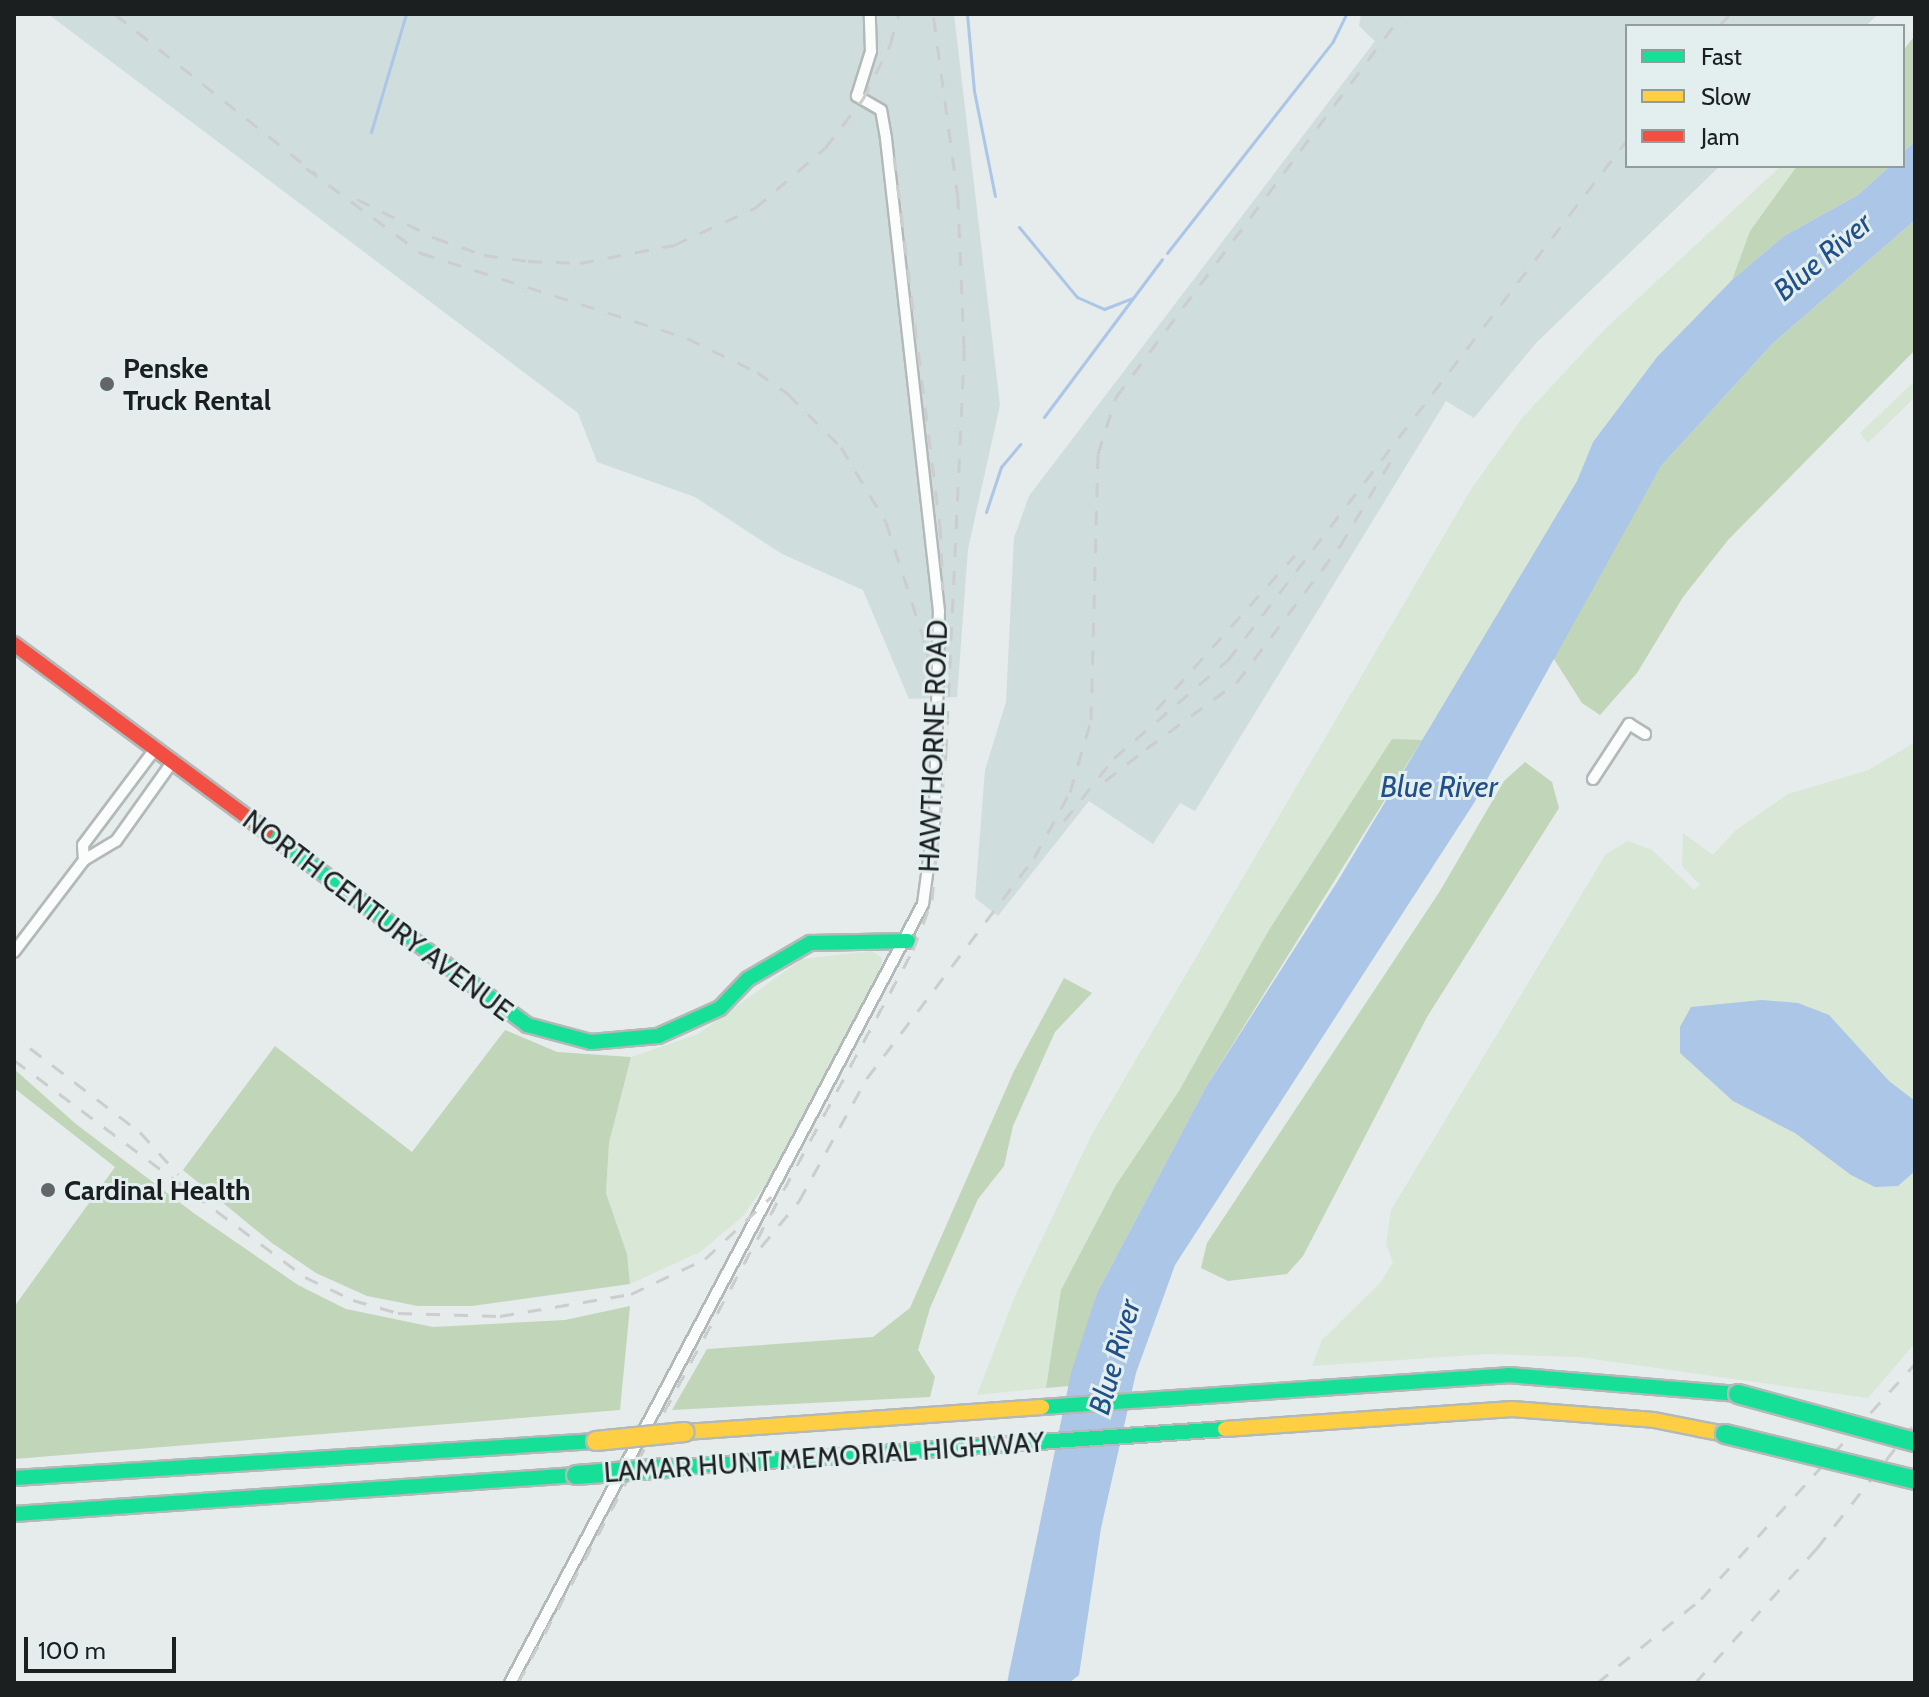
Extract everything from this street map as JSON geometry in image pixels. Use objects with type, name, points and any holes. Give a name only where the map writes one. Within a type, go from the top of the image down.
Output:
[{"type":"main road","name":"NORTH CENTURY AVENUE","points":[[14,644],[510,1016],[569,1039],[626,1042],[679,1029],[720,1008],[748,979],[810,943],[908,941]]},
{"type":"main road","name":"LAMAR HUNT MEMORIAL HIGHWAY","points":[[14,1478],[596,1441],[685,1432],[1508,1375],[1738,1394],[1915,1442]]},
{"type":"main road","name":"LAMAR HUNT MEMORIAL HIGHWAY","points":[[14,1514],[1512,1409],[1654,1420],[1915,1480]]},
{"type":"street","name":"HAWTHORNE ROAD","points":[[510,1683],[908,941],[923,904],[932,857],[939,611],[886,138],[881,110],[857,96],[871,51],[870,14]]},
{"type":"street","points":[[1593,779],[1629,724],[1645,734]]},
{"type":"street","points":[[84,860],[83,845],[155,749]]},
{"type":"street","points":[[14,952],[84,860],[116,841],[173,761]]},
{"type":"shaded area","points":[[48,14],[954,14],[1000,405],[968,549],[957,697],[909,699],[863,590],[782,554],[695,497],[597,462],[578,413]]},
{"type":"shaded area","points":[[1361,14],[1878,14],[1868,24],[1625,24],[1625,168],[1718,168],[1536,343],[1474,418],[1446,401],[1195,811],[1180,803],[1153,844],[1089,801],[998,916],[975,898],[985,770],[1006,702],[1014,538],[1029,496],[1375,41],[1359,26]]},
{"type":"green space","points":[[1915,35],[1915,142],[1905,150],[1905,48]]},
{"type":"green space","points":[[1779,168],[1796,168],[1750,231],[1732,280],[1657,357],[1593,442],[1577,481],[1422,740],[1392,740],[1179,1091],[1116,1185],[1061,1290],[1046,1388],[977,1395],[1015,1296],[1091,1136],[1472,488],[1523,417],[1604,330]]},
{"type":"green space","points":[[1796,168],[1888,168],[1858,195],[1784,236],[1732,280],[1750,231]]},
{"type":"green space","points":[[1915,220],[1915,350],[1728,540],[1683,597],[1637,673],[1600,715],[1582,703],[1552,656],[1661,466],[1773,343]]},
{"type":"green space","points":[[1915,381],[1915,397],[1868,443],[1860,433]]},
{"type":"green space","points":[[1392,739],[1422,740],[1206,1087],[1097,1293],[1069,1386],[1046,1388],[1061,1290],[1116,1185],[1179,1091],[1269,930]]},
{"type":"green space","points":[[1915,742],[1915,1343],[1868,1398],[1579,1357],[1487,1354],[1312,1366],[1322,1340],[1380,1283],[1393,1262],[1386,1244],[1391,1210],[1606,854],[1628,841],[1652,850],[1694,890],[1700,885],[1682,866],[1683,833],[1713,855],[1735,831],[1788,794],[1869,770]]},
{"type":"green space","points":[[1525,762],[1552,782],[1559,808],[1427,1017],[1303,1256],[1287,1274],[1228,1281],[1201,1268],[1207,1243],[1440,891],[1504,781]]},
{"type":"green space","points":[[872,951],[882,958],[881,971],[768,1181],[742,1217],[700,1252],[630,1284],[627,1254],[606,1193],[609,1143],[631,1057],[698,1034],[802,959]]},
{"type":"green space","points":[[1064,978],[1092,993],[1055,1032],[1013,1126],[1004,1166],[978,1199],[930,1308],[918,1350],[935,1377],[930,1397],[672,1410],[707,1349],[873,1337],[910,1308],[1014,1071]]},
{"type":"green space","points":[[505,1030],[557,1052],[631,1057],[609,1143],[606,1193],[627,1254],[630,1284],[472,1306],[418,1306],[367,1296],[316,1273],[272,1243],[183,1170],[275,1046],[412,1152]]},
{"type":"green space","points":[[14,1069],[76,1124],[195,1214],[298,1285],[346,1309],[433,1327],[565,1320],[630,1306],[620,1410],[14,1459],[14,1307],[115,1167],[14,1088]]},
{"type":"water","name":"Blue River","points":[[1915,142],[1915,220],[1773,343],[1661,466],[1474,803],[1175,1265],[1136,1373],[1101,1528],[1079,1675],[1069,1683],[1007,1683],[1071,1373],[1097,1293],[1206,1087],[1339,879],[1577,481],[1593,442],[1657,357],[1732,280],[1784,236],[1858,195],[1888,168],[1905,168],[1905,150]]},
{"type":"water","points":[[1762,1000],[1798,1003],[1829,1015],[1889,1081],[1915,1101],[1915,1171],[1898,1186],[1875,1187],[1851,1175],[1795,1133],[1733,1101],[1680,1053],[1680,1027],[1691,1007]]},
{"type":"waterway","points":[[371,132],[406,14]]},
{"type":"waterway","points":[[967,14],[974,91],[995,196]]},
{"type":"waterway","points":[[1167,253],[1333,41],[1346,14]]},
{"type":"waterway","points":[[1019,227],[1077,297],[1104,309],[1133,298]]},
{"type":"waterway","points":[[1044,417],[1162,259]]},
{"type":"waterway","points":[[986,512],[1001,467],[1020,444]]},
{"type":"railway","points":[[115,14],[316,174]]},
{"type":"railway","points":[[357,199],[435,238],[484,255],[580,263],[674,245],[755,208],[825,148],[863,99],[890,45],[899,14]]},
{"type":"railway","points":[[518,1683],[913,950],[932,900],[946,752],[964,349],[958,198],[933,14]]},
{"type":"railway","points":[[761,1247],[799,1201],[867,1078],[1034,858],[1070,792],[1091,720],[1098,454],[1116,397],[1403,14]]},
{"type":"railway","points":[[1721,24],[1730,14]]},
{"type":"railway","points":[[1064,821],[1114,758],[1228,660],[1625,143]]},
{"type":"railway","points":[[894,157],[940,525],[943,590]]},
{"type":"railway","points":[[306,168],[421,253],[687,338],[757,372],[788,394],[841,447],[886,522],[926,646],[938,709]]},
{"type":"railway","points":[[1146,749],[1237,682],[1340,546],[1393,457]]},
{"type":"railway","points":[[1156,710],[1295,555]]},
{"type":"railway","points":[[1105,781],[1155,742]]},
{"type":"railway","points":[[30,1048],[140,1132],[178,1174]]},
{"type":"railway","points":[[14,1060],[305,1277],[353,1300],[398,1313],[500,1316],[631,1294],[705,1259],[771,1197]]},
{"type":"railway","points":[[1597,1683],[1701,1599],[1915,1364]]},
{"type":"railway","points":[[1695,1683],[1817,1548],[1915,1423]]},
{"type":"traffic: fast","points":[[266,831],[527,1025],[591,1042],[658,1036],[720,1008],[748,979],[810,943],[908,941]]},
{"type":"traffic: fast","points":[[1042,1407],[1508,1375],[1738,1394]]},
{"type":"traffic: fast","points":[[1738,1394],[1915,1442]]},
{"type":"traffic: fast","points":[[667,1468],[1225,1429]]},
{"type":"traffic: fast","points":[[1725,1434],[1915,1480]]},
{"type":"traffic: fast","points":[[14,1478],[596,1441]]},
{"type":"traffic: fast","points":[[576,1475],[667,1468]]},
{"type":"traffic: fast","points":[[14,1514],[576,1475]]},
{"type":"traffic: slow","points":[[685,1432],[1042,1407]]},
{"type":"traffic: slow","points":[[1225,1429],[1512,1409],[1654,1420],[1725,1434]]},
{"type":"traffic: slow","points":[[596,1441],[685,1432]]},
{"type":"traffic: jam","points":[[14,644],[266,831]]},
{"type":"place","name":"Penske Truck Rental","points":[[107,384]]},
{"type":"place","name":"Cardinal Health","points":[[48,1190]]}]
